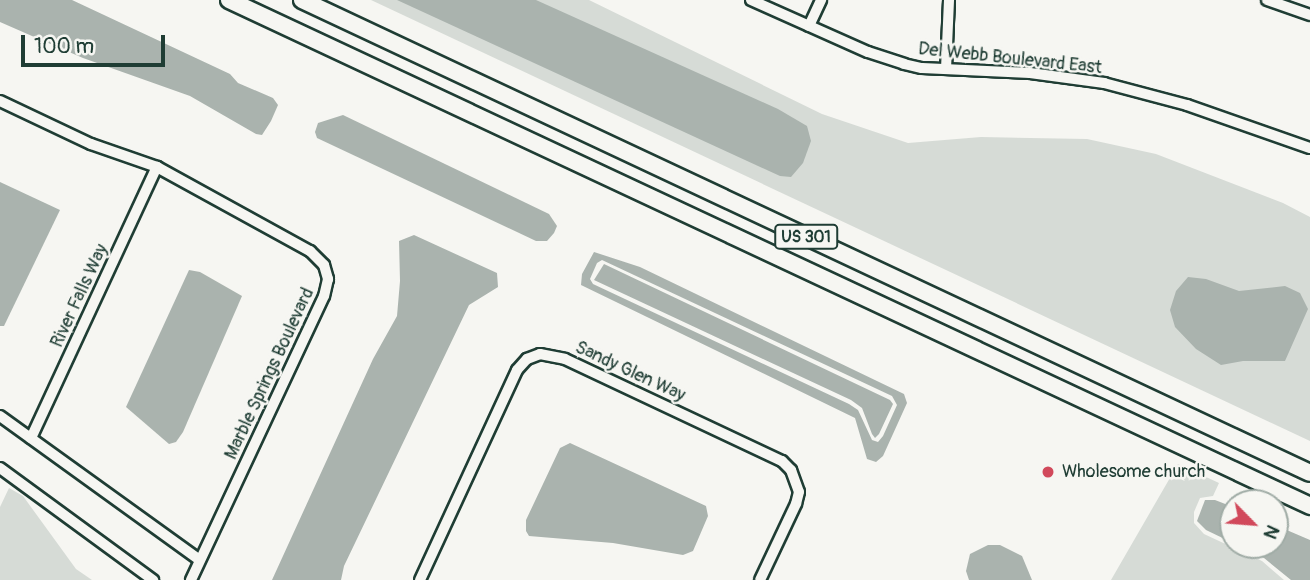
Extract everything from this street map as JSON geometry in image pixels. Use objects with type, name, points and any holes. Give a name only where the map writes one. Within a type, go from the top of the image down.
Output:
[{"type":"main road","name":"US 301","points":[[229,0],[1310,506]]},
{"type":"main road","name":"US 301","points":[[302,0],[1310,473]]},
{"type":"main road","points":[[435,97],[449,69]]},
{"type":"street","name":"Del Webb Boulevard East","points":[[751,0],[904,64],[1030,73],[1104,83],[1187,104],[1310,148]]},
{"type":"street","points":[[809,26],[821,0]]},
{"type":"street","points":[[946,69],[949,0]]},
{"type":"street","points":[[1267,0],[1310,15]]},
{"type":"street","name":"Marble Springs Boulevard","points":[[0,101],[92,144],[157,167],[310,251],[324,265],[328,279],[324,296],[191,580]]},
{"type":"street","name":"River Falls Way","points":[[30,438],[157,167]]},
{"type":"street","name":"Sandy Glen Way","points":[[420,580],[517,370],[527,359],[540,354],[552,354],[565,359],[782,461],[792,470],[799,492],[796,504],[760,580]]},
{"type":"street","points":[[0,416],[200,560]]},
{"type":"street","points":[[0,468],[153,580]]},
{"type":"shaded area","points":[[0,0],[72,0],[230,74],[238,83],[273,98],[278,105],[262,135],[256,134],[190,96],[83,58],[0,22]]},
{"type":"shaded area","points":[[371,0],[589,0],[822,114],[908,143],[981,137],[1087,139],[1156,154],[1283,203],[1310,217],[1310,441]]},
{"type":"shaded area","points":[[397,0],[536,0],[778,109],[807,126],[811,141],[803,163],[791,177],[780,176]]},
{"type":"shaded area","points":[[343,115],[549,214],[557,226],[554,233],[547,241],[536,241],[317,138],[315,132],[318,123]]},
{"type":"shaded area","points":[[0,182],[60,210],[4,326],[0,326]]},
{"type":"shaded area","points":[[414,235],[497,273],[498,287],[469,305],[344,566],[341,580],[272,580],[373,359],[397,316],[399,241]]},
{"type":"shaded area","points":[[594,252],[640,267],[904,394],[907,403],[883,456],[876,462],[867,459],[855,418],[581,285],[582,274]],"holes":[[[602,260],[892,396],[897,405],[883,436],[878,442],[872,440],[858,410],[849,404],[593,284],[590,279],[597,263]]]},
{"type":"shaded area","points":[[604,264],[890,400],[893,404],[879,434],[875,438],[862,408],[851,400],[594,280]]},
{"type":"shaded area","points":[[189,270],[200,272],[242,296],[183,432],[176,442],[169,444],[126,407]]},
{"type":"shaded area","points":[[1188,277],[1206,279],[1239,291],[1285,286],[1300,293],[1308,309],[1285,361],[1243,361],[1221,365],[1196,349],[1175,327],[1170,310],[1176,291]]},
{"type":"shaded area","points":[[570,443],[706,506],[708,516],[693,551],[683,555],[613,543],[529,536],[526,520],[560,448]]},
{"type":"shaded area","points":[[1178,464],[1219,483],[1213,496],[1200,498],[1194,512],[1194,523],[1204,534],[1219,541],[1219,559],[1258,559],[1284,580],[1111,580]]},
{"type":"shaded area","points":[[9,488],[23,496],[76,569],[92,580],[0,580],[0,507]]},
{"type":"shaded area","points":[[1205,500],[1219,502],[1219,536],[1206,530],[1197,521]]},
{"type":"shaded area","points":[[1289,531],[1310,540],[1310,580],[1291,580],[1265,559],[1289,559]]},
{"type":"shaded area","points":[[988,545],[1000,545],[1022,556],[1032,580],[969,580],[966,571],[970,554]]},
{"type":"place","name":"Wholesome church","points":[[1048,472]]}]
